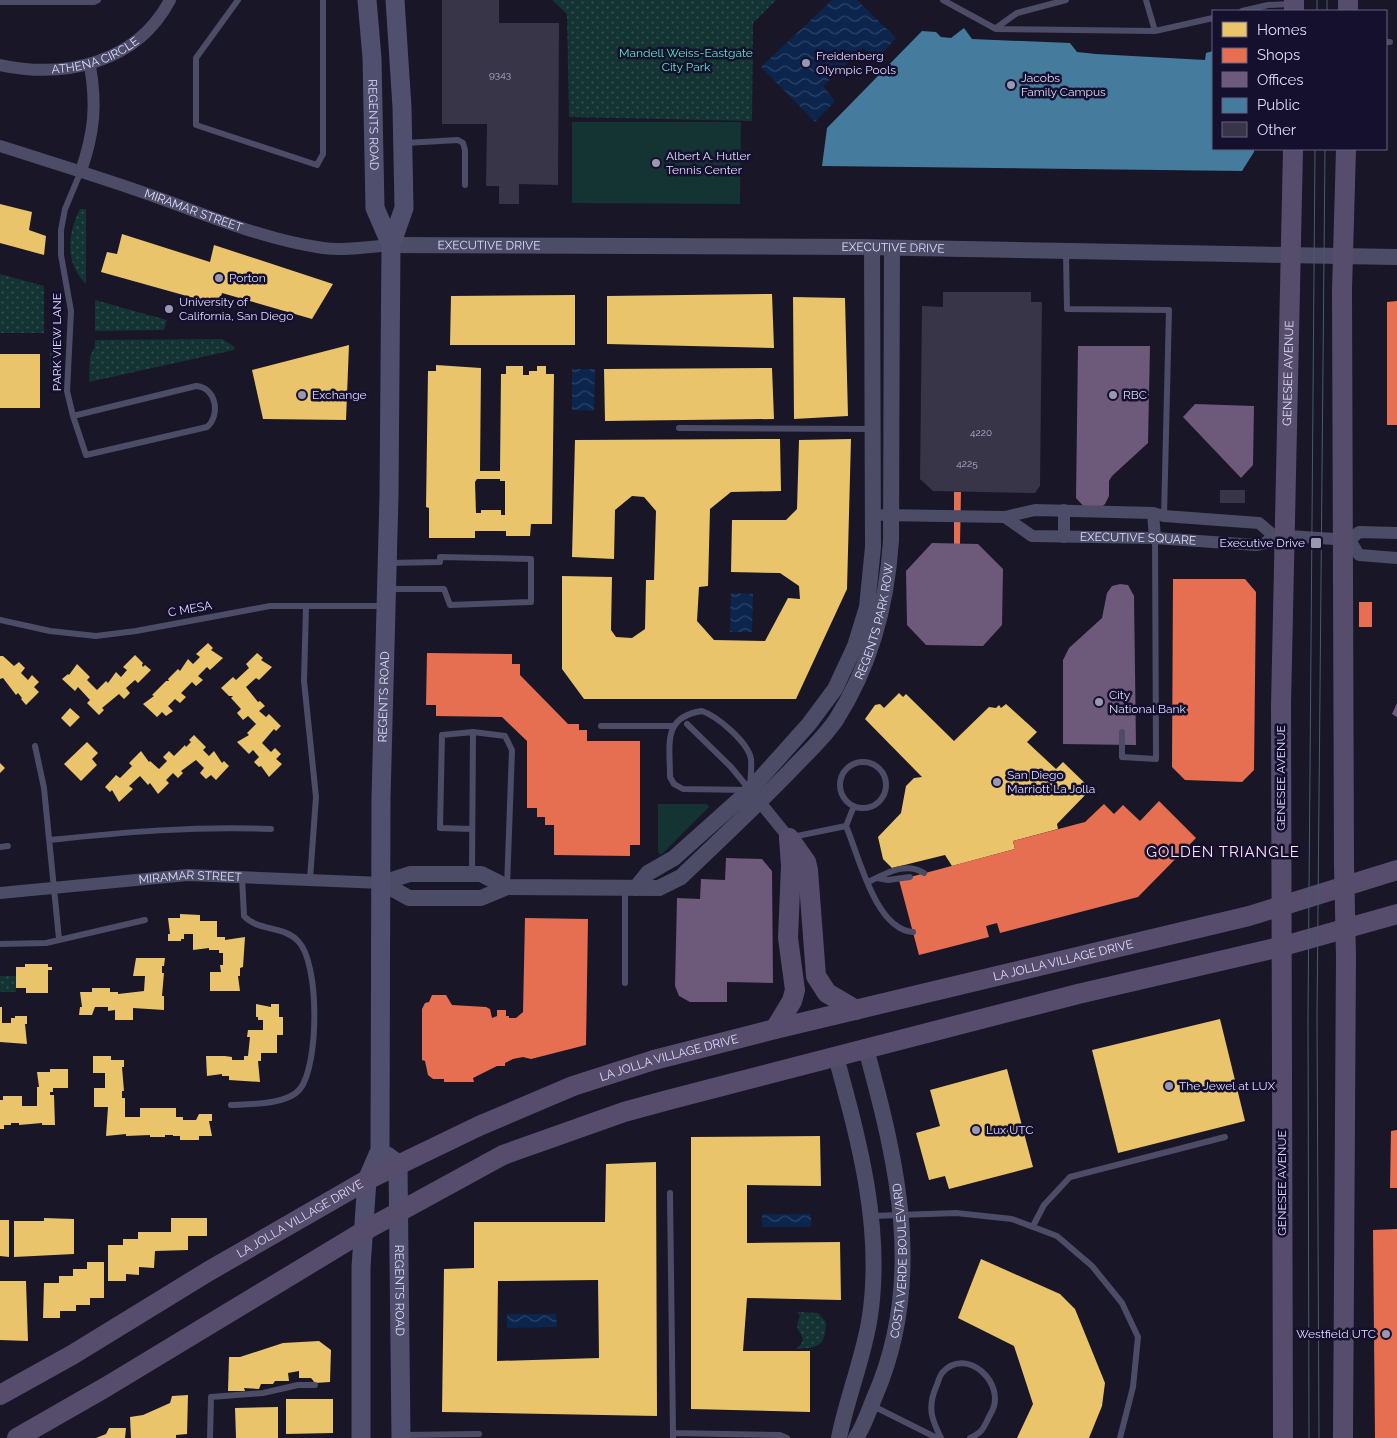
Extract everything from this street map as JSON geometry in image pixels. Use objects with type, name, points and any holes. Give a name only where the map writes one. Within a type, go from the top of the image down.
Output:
[{"type":"main road","name":"REGENTS ROAD","points":[[367,0],[374,104],[374,208],[391,245]]},
{"type":"main road","name":"REGENTS ROAD","points":[[362,1438],[361,1267],[367,1180],[380,1150],[381,798],[388,563],[391,245],[404,208],[403,143],[395,0]]},
{"type":"main road","points":[[398,51],[408,0]]},
{"type":"main road","name":"GENESEE AVENUE","points":[[1283,1438],[1278,535],[1292,254],[1293,150]]},
{"type":"main road","points":[[1343,1438],[1344,619],[1346,540],[1343,255],[1346,150]]},
{"type":"main road","points":[[789,838],[806,862],[808,870],[816,976],[827,993],[856,1010]]},
{"type":"main road","points":[[775,1029],[792,1001],[795,990],[788,938],[791,866],[789,838]]},
{"type":"main road","name":"LA JOLLA VILLAGE DRIVE","points":[[0,1395],[72,1355],[209,1270],[367,1180],[398,1164],[573,1086],[654,1060],[775,1029],[1249,916],[1397,870]]},
{"type":"main road","points":[[17,1438],[106,1387],[364,1231],[503,1155],[614,1115],[1078,994],[1280,947],[1397,914]]},
{"type":"main road","points":[[380,1150],[398,1164]]},
{"type":"main road","name":"REGENTS ROAD","points":[[398,1164],[401,1437]]},
{"type":"street","name":"ATHENA CIRCLE","points":[[0,66],[41,71],[90,66],[133,42],[159,17],[170,0]]},
{"type":"street","points":[[81,171],[94,122],[94,100],[90,66]]},
{"type":"street","name":"MIRAMAR STREET","points":[[0,146],[81,171],[239,227],[299,243],[324,248],[345,249],[391,245]]},
{"type":"street","name":"EXECUTIVE DRIVE","points":[[391,245],[892,248],[1397,257]]},
{"type":"street","name":"REGENTS PARK ROW","points":[[872,248],[875,610]]},
{"type":"street","name":"REGENTS PARK ROW","points":[[631,888],[648,873],[674,858],[755,796],[820,741],[836,720],[867,661],[875,610],[890,564],[892,248]]},
{"type":"street","name":"EXECUTIVE SQUARE","points":[[873,515],[1004,517],[1035,510],[1159,515],[1259,523],[1278,535],[1346,540]]},
{"type":"street","points":[[1064,510],[1064,537]]},
{"type":"street","points":[[1154,538],[1159,515]]},
{"type":"street","name":"EXECUTIVE SQUARE","points":[[1004,517],[1032,536],[1154,538],[1256,546],[1266,543],[1278,535]]},
{"type":"street","points":[[1397,533],[1359,532],[1346,540],[1359,555],[1397,558]]},
{"type":"street","points":[[755,796],[789,838]]},
{"type":"street","name":"MIRAMAR STREET","points":[[0,893],[188,874],[382,883]]},
{"type":"street","points":[[382,883],[410,874],[481,874],[507,887]]},
{"type":"street","points":[[382,883],[409,898],[481,898],[507,887],[631,888]]},
{"type":"street","name":"COSTA VERDE BOULEVARD","points":[[856,1438],[891,1352],[900,1308],[904,1259],[902,1215],[892,1152],[866,1049]]},
{"type":"street","name":"COSTA VERDE BOULEVARD","points":[[836,1057],[866,1179],[872,1216],[874,1257],[870,1318],[840,1438]]},
{"type":"lane","points":[[0,2],[94,2],[98,0]]},
{"type":"lane","points":[[238,0],[196,58],[196,125],[317,165],[323,154],[323,0]]},
{"type":"lane","points":[[943,0],[996,28],[1155,31],[1212,18]]},
{"type":"lane","points":[[996,28],[1018,13],[1066,0]]},
{"type":"lane","points":[[1146,0],[1155,31]]},
{"type":"lane","points":[[1246,10],[1268,5],[1294,5]]},
{"type":"lane","points":[[403,143],[458,140],[462,143],[465,150],[465,185]]},
{"type":"lane","name":"PARK VIEW LANE","points":[[72,416],[196,386],[205,386],[210,392],[215,413],[213,422],[207,427],[86,455],[72,416],[67,391],[71,311],[61,255],[61,230],[68,202],[81,171]]},
{"type":"lane","points":[[1066,252],[1067,309],[1169,310],[1159,515]]},
{"type":"lane","points":[[679,428],[874,429]]},
{"type":"lane","points":[[1122,732],[1122,757],[1156,759],[1154,538]]},
{"type":"lane","name":"C MESA","points":[[0,620],[50,631],[96,636],[136,631],[248,608],[306,606],[386,598],[444,589],[450,605],[531,602],[531,559],[440,557],[440,562],[388,563]]},
{"type":"lane","points":[[306,606],[304,682],[316,797],[310,879]]},
{"type":"lane","points":[[702,711],[714,715],[743,744],[751,758],[755,796],[683,789],[674,784],[670,777],[672,726],[679,718],[689,713],[702,711]]},
{"type":"lane","points":[[687,724],[731,767],[755,796]]},
{"type":"lane","points":[[601,726],[672,726]]},
{"type":"lane","points":[[472,874],[473,732]]},
{"type":"lane","points":[[472,829],[440,828],[442,735],[473,732],[505,736],[512,750],[507,887]]},
{"type":"lane","points":[[35,746],[44,788],[59,939]]},
{"type":"lane","points":[[864,762],[875,766],[885,780],[883,796],[871,806],[854,806],[841,794],[840,780],[844,772],[856,763],[864,762]]},
{"type":"lane","points":[[854,806],[846,826],[876,902],[901,930],[913,932]]},
{"type":"lane","points":[[789,838],[846,826]]},
{"type":"lane","points":[[50,840],[150,829],[218,827],[271,829]]},
{"type":"lane","points":[[0,847],[8,846]]},
{"type":"lane","points":[[868,882],[886,872],[902,868],[918,870],[924,874]]},
{"type":"lane","points":[[231,1105],[266,1103],[280,1100],[299,1090],[305,1078],[314,1030],[312,981],[306,954],[299,942],[289,934],[257,925],[244,916],[242,876]]},
{"type":"lane","points":[[877,878],[888,880],[910,877]]},
{"type":"lane","points":[[625,983],[631,888]]},
{"type":"lane","points":[[0,944],[46,942],[145,920]]},
{"type":"lane","points":[[1033,1226],[1044,1205],[1070,1177],[1225,1137]]},
{"type":"lane","points":[[670,1194],[673,1435],[780,1435],[787,1438]]},
{"type":"lane","points":[[872,1216],[956,1213],[986,1215],[1033,1226],[1057,1236],[1092,1266],[1122,1303],[1138,1337],[1133,1387],[1120,1438]]},
{"type":"lane","points":[[941,1438],[931,1418],[933,1392],[942,1372],[955,1365],[967,1364],[982,1370],[993,1384],[995,1394],[994,1408],[980,1434],[970,1438]]},
{"type":"lane","points":[[210,1438],[210,1397],[263,1393],[298,1385],[315,1386]]},
{"type":"lane","points":[[871,1405],[937,1438]]},
{"type":"lane","points":[[401,1437],[479,1434]]},
{"type":"green space","name":"Mandell Weiss-Eastgate City Park","points":[[552,0],[776,0],[753,23],[752,121],[569,117],[567,14]]},
{"type":"green space","name":"Albert A. Hutler Tennis Center","points":[[572,122],[741,122],[740,204],[572,203]]},
{"type":"green space","points":[[80,209],[86,209],[86,284],[74,267],[70,248],[72,228]]},
{"type":"green space","points":[[0,274],[44,286],[44,333],[0,333]]},
{"type":"green space","points":[[95,300],[167,320],[164,330],[95,331]]},
{"type":"green space","points":[[222,339],[235,347],[234,350],[89,382],[90,356],[95,347],[95,340]]},
{"type":"green space","points":[[50,340],[59,340],[57,367],[50,376]]},
{"type":"green space","points":[[658,804],[707,804],[709,807],[661,855],[658,852]]},
{"type":"green space","points":[[0,976],[16,976],[16,992],[0,992]]},
{"type":"green space","points":[[797,1312],[818,1313],[826,1322],[826,1330],[819,1344],[810,1348],[797,1349],[803,1341],[797,1328],[800,1316]]},
{"type":"water","name":"Freidenberg Olympic Pools","points":[[832,0],[857,0],[896,38],[877,59],[863,48],[823,86],[835,101],[815,122],[761,67]]},
{"type":"water","points":[[572,369],[595,369],[594,411],[572,410]]},
{"type":"water","points":[[731,593],[753,594],[752,632],[730,632]]},
{"type":"water","points":[[762,1214],[811,1214],[811,1227],[762,1227]]},
{"type":"water","points":[[507,1314],[556,1314],[557,1327],[507,1328]]},
{"type":"building: Homes","points":[[0,204],[32,212],[29,230],[46,236],[44,255],[0,243]]},
{"type":"building: Homes","name":"Porton","points":[[122,234],[210,262],[214,245],[333,284],[312,319],[222,293],[219,305],[101,272],[107,252],[117,254]]},
{"type":"building: Homes","points":[[772,294],[774,348],[607,344],[607,296]]},
{"type":"building: Homes","points":[[575,295],[575,345],[450,345],[451,296]]},
{"type":"building: Homes","points":[[793,297],[845,298],[848,416],[794,419]]},
{"type":"building: Homes","name":"Exchange","points":[[349,345],[346,420],[263,419],[252,370]]},
{"type":"building: Homes","points":[[0,354],[40,354],[40,408],[0,408]]},
{"type":"building: Homes","points":[[436,365],[481,368],[480,471],[500,471],[501,374],[506,374],[506,366],[523,366],[523,375],[529,375],[529,371],[537,371],[537,366],[546,366],[546,374],[554,374],[552,524],[531,524],[530,536],[506,536],[506,531],[475,531],[475,538],[429,538],[429,508],[426,507],[428,371],[436,371]],"holes":[[[477,479],[500,479],[500,481],[505,481],[505,515],[501,515],[501,510],[481,510],[481,513],[476,513],[475,482]]]},
{"type":"building: Homes","points":[[772,368],[774,419],[605,421],[604,369]]},
{"type":"building: Homes","points":[[780,439],[781,491],[731,492],[710,509],[708,586],[699,587],[697,621],[714,640],[765,641],[788,598],[800,599],[799,586],[780,573],[731,572],[732,520],[786,520],[797,509],[799,440],[851,439],[847,589],[796,699],[584,699],[562,669],[562,576],[612,577],[611,630],[616,637],[632,638],[645,629],[646,580],[654,580],[656,511],[644,497],[632,496],[615,510],[614,559],[572,557],[575,440]]},
{"type":"building: Homes","points":[[208,643],[213,648],[211,650],[223,658],[210,670],[207,667],[198,676],[203,680],[196,686],[192,682],[181,693],[186,697],[180,703],[175,699],[168,706],[173,711],[166,716],[162,712],[157,717],[143,704],[154,696],[152,695],[166,681],[169,681],[168,679],[178,669],[180,671],[188,659],[193,664],[200,657],[196,654]]},
{"type":"building: Homes","points":[[257,653],[263,658],[261,660],[272,667],[259,680],[256,678],[246,687],[258,702],[260,701],[265,706],[259,711],[266,717],[269,714],[281,726],[276,731],[274,729],[262,743],[271,752],[275,748],[281,754],[276,759],[282,764],[269,777],[261,766],[259,767],[254,762],[259,757],[253,750],[249,754],[237,742],[249,735],[247,733],[256,724],[248,716],[243,720],[237,713],[241,709],[231,698],[233,696],[229,696],[221,688],[233,677],[236,680],[249,668],[246,664]]},
{"type":"building: Homes","points":[[135,655],[143,663],[143,667],[145,665],[151,670],[138,683],[135,680],[126,688],[130,693],[124,699],[119,694],[102,708],[104,710],[99,715],[87,703],[90,700],[78,687],[75,691],[62,679],[69,675],[77,664],[90,677],[87,680],[97,690],[106,681],[108,683],[116,672],[121,677],[127,670],[123,667]]},
{"type":"building: Homes","points":[[0,656],[3,656],[14,666],[19,662],[25,668],[21,673],[28,680],[32,675],[39,682],[34,687],[39,692],[26,705],[18,693],[16,695],[3,678],[0,679]]},
{"type":"building: Homes","name":"San Diego Marriott La Jolla","points":[[899,693],[903,697],[906,694],[954,741],[989,707],[996,708],[999,705],[1001,708],[1006,704],[1037,732],[1027,742],[1056,769],[1063,762],[1091,789],[1057,824],[1058,829],[1013,841],[1015,849],[952,866],[945,855],[892,868],[883,859],[878,837],[901,813],[906,786],[914,778],[922,777],[865,719],[875,705],[880,704],[884,708]]},
{"type":"building: Homes","points":[[70,708],[80,717],[70,727],[61,718]]},
{"type":"building: Homes","points":[[194,735],[206,747],[203,750],[209,756],[214,751],[222,763],[224,761],[229,766],[216,780],[211,775],[206,779],[200,773],[204,768],[196,760],[181,771],[183,773],[178,778],[173,773],[166,780],[169,783],[158,794],[150,783],[148,785],[140,776],[129,786],[133,789],[119,802],[112,790],[110,792],[105,787],[116,775],[120,778],[132,766],[129,763],[141,751],[149,762],[159,769],[167,761],[163,757],[169,751],[174,756],[191,742],[189,740]]},
{"type":"building: Homes","points":[[87,742],[98,753],[92,759],[97,765],[81,781],[64,764]]},
{"type":"building: Homes","points":[[0,763],[5,768],[0,773]]},
{"type":"building: Homes","points":[[180,914],[200,915],[200,921],[217,921],[217,937],[225,937],[225,940],[245,937],[243,967],[240,968],[240,976],[238,976],[240,991],[210,991],[210,972],[221,972],[220,965],[223,965],[223,953],[219,953],[219,950],[209,950],[209,948],[193,950],[193,934],[184,934],[184,939],[181,939],[181,941],[168,941],[168,934],[170,934],[168,918],[180,918]]},
{"type":"building: Homes","points":[[136,958],[165,958],[164,966],[162,966],[162,973],[164,973],[162,996],[164,996],[164,1010],[133,1008],[133,1020],[115,1020],[115,1010],[108,1011],[108,1007],[95,1007],[92,1015],[79,1015],[80,1007],[82,1007],[80,992],[92,992],[92,988],[110,988],[110,992],[118,992],[118,994],[144,991],[145,976],[133,976]]},
{"type":"building: Homes","points":[[25,964],[48,964],[48,967],[52,967],[52,970],[48,970],[48,993],[26,993],[26,988],[16,988],[16,967],[25,967]]},
{"type":"building: Homes","points":[[256,1004],[271,1007],[271,1004],[279,1004],[279,1017],[283,1017],[283,1035],[277,1035],[277,1053],[261,1053],[261,1061],[258,1061],[260,1082],[229,1080],[229,1076],[222,1076],[222,1074],[207,1076],[206,1056],[225,1056],[232,1057],[232,1060],[244,1060],[244,1056],[248,1056],[250,1037],[247,1037],[248,1030],[263,1030],[263,1020],[258,1020],[258,1017],[256,1017]]},
{"type":"building: Homes","points":[[0,1007],[2,1007],[2,1023],[11,1023],[11,1018],[15,1018],[15,1016],[27,1016],[27,1024],[25,1024],[27,1044],[0,1042]]},
{"type":"building: Homes","name":"The Jewel at LUX","points":[[1220,1019],[1245,1121],[1118,1153],[1092,1050]]},
{"type":"building: Homes","points":[[93,1056],[111,1056],[111,1060],[124,1060],[124,1067],[122,1067],[124,1091],[122,1091],[122,1098],[125,1098],[125,1117],[140,1117],[140,1108],[176,1108],[176,1117],[183,1117],[183,1120],[196,1120],[199,1114],[212,1114],[212,1121],[209,1121],[212,1136],[199,1136],[199,1140],[180,1140],[180,1136],[173,1135],[165,1135],[165,1137],[150,1137],[150,1135],[126,1136],[126,1134],[106,1136],[108,1107],[94,1107],[94,1088],[105,1088],[105,1073],[93,1073]]},
{"type":"building: Homes","points":[[50,1069],[68,1069],[68,1088],[53,1088],[53,1092],[50,1092],[50,1095],[54,1095],[55,1125],[42,1125],[42,1123],[19,1125],[19,1123],[11,1123],[11,1125],[4,1125],[4,1129],[0,1129],[0,1100],[3,1100],[3,1096],[22,1096],[22,1106],[37,1106],[37,1087],[39,1087],[37,1072],[50,1072]]},
{"type":"building: Homes","name":"Lux UTC","points":[[1007,1069],[1033,1167],[949,1189],[945,1176],[929,1180],[916,1133],[940,1126],[930,1090]]},
{"type":"building: Homes","points":[[820,1136],[821,1186],[747,1185],[747,1243],[840,1242],[841,1300],[747,1298],[743,1351],[810,1351],[810,1412],[691,1409],[691,1137]]},
{"type":"building: Homes","points":[[656,1162],[657,1416],[442,1412],[444,1269],[474,1268],[474,1222],[605,1222],[606,1164]],"holes":[[[598,1280],[599,1358],[497,1361],[498,1281]]]},
{"type":"building: Homes","points":[[44,1218],[74,1219],[74,1254],[14,1257],[14,1221],[44,1221]]},
{"type":"building: Homes","points":[[171,1218],[207,1218],[207,1236],[188,1236],[188,1250],[155,1251],[154,1268],[139,1267],[139,1275],[126,1274],[126,1281],[108,1281],[108,1245],[123,1245],[123,1239],[138,1239],[138,1232],[171,1232]]},
{"type":"building: Homes","points":[[0,1220],[9,1220],[9,1257],[0,1256]]},
{"type":"building: Homes","points":[[981,1259],[1060,1294],[1075,1309],[1105,1383],[1102,1406],[1089,1438],[1017,1438],[1033,1404],[1014,1346],[958,1318]]},
{"type":"building: Homes","points":[[87,1262],[104,1262],[104,1298],[90,1298],[90,1305],[76,1305],[76,1311],[60,1311],[60,1318],[43,1318],[44,1283],[59,1283],[59,1276],[73,1276],[73,1269],[87,1269]]},
{"type":"building: Homes","points":[[0,1281],[26,1281],[28,1341],[0,1340]]},
{"type":"building: Homes","points":[[319,1341],[331,1350],[330,1382],[315,1383],[311,1378],[299,1378],[299,1371],[288,1373],[289,1381],[261,1384],[259,1389],[244,1388],[245,1391],[228,1391],[229,1357],[240,1357],[283,1343]]},
{"type":"building: Homes","points":[[188,1395],[187,1434],[176,1435],[176,1438],[131,1438],[130,1417],[143,1415],[170,1403],[172,1396]]},
{"type":"building: Homes","points":[[286,1399],[333,1399],[333,1433],[286,1434]]},
{"type":"building: Homes","points":[[278,1407],[278,1438],[236,1438],[235,1408]]},
{"type":"building: Homes","points":[[109,1428],[126,1428],[125,1438],[96,1438],[106,1434]]},
{"type":"building: Shops","points":[[1397,301],[1397,425],[1387,425],[1387,302]]},
{"type":"building: Shops","points":[[954,492],[961,492],[960,544],[954,544]]},
{"type":"building: Shops","points":[[1173,579],[1245,579],[1256,592],[1254,770],[1242,782],[1185,780],[1172,767]]},
{"type":"building: Shops","points":[[1359,602],[1372,602],[1372,627],[1359,627]]},
{"type":"building: Shops","points":[[427,653],[512,654],[512,664],[520,664],[520,675],[568,724],[579,724],[579,730],[587,730],[587,741],[640,741],[640,845],[630,845],[630,856],[554,855],[554,825],[545,825],[545,817],[537,817],[537,808],[527,808],[527,741],[502,717],[436,716],[436,705],[426,705]]},
{"type":"building: Shops","points":[[1159,801],[1196,838],[1138,897],[1000,933],[997,923],[986,926],[989,937],[919,955],[899,880],[1015,849],[1013,841],[1085,822],[1104,804],[1114,814],[1123,805],[1140,821]]},
{"type":"building: Shops","points":[[525,918],[588,919],[586,1045],[531,1059],[523,1057],[513,1059],[505,1063],[505,1066],[497,1066],[473,1078],[474,1082],[444,1082],[444,1079],[433,1079],[428,1075],[425,1061],[422,1060],[422,1009],[425,1003],[429,1002],[432,995],[446,995],[452,1005],[486,1007],[490,1009],[492,1018],[497,1016],[497,1010],[506,1010],[506,1016],[509,1016],[509,1018],[516,1018],[523,1012]]},
{"type":"building: Shops","points":[[1397,1130],[1397,1188],[1390,1188],[1391,1131]]},
{"type":"building: Shops","name":"Westfield UTC","points":[[1397,1229],[1397,1438],[1375,1438],[1373,1230]]},
{"type":"building: Offices","name":"RBC","points":[[1078,346],[1150,346],[1148,443],[1112,476],[1109,481],[1109,496],[1105,504],[1099,509],[1086,509],[1076,498]]},
{"type":"building: Offices","points":[[1195,404],[1254,406],[1253,465],[1241,478],[1183,417]]},
{"type":"building: Offices","points":[[932,543],[978,544],[1003,569],[1002,625],[983,646],[926,645],[907,625],[906,571]]},
{"type":"building: Offices","name":"City National Bank","points":[[1128,585],[1134,596],[1136,745],[1063,744],[1063,660],[1069,648],[1102,618],[1107,593],[1112,586]]},
{"type":"building: Offices","points":[[1397,703],[1397,717],[1392,714]]},
{"type":"building: Offices","points":[[726,858],[762,859],[772,871],[773,983],[727,982],[727,1002],[690,1002],[679,996],[675,986],[677,898],[700,899],[701,879],[725,880]]},
{"type":"building: Public","points":[[964,28],[972,39],[1070,43],[1077,52],[1096,54],[1205,60],[1206,53],[1212,51],[1212,150],[1254,150],[1254,152],[1242,171],[822,166],[827,128],[922,31],[936,32],[941,37],[951,38]]},
{"type":"building: Other","points":[[442,0],[499,0],[499,23],[559,23],[558,185],[519,184],[519,204],[499,204],[499,186],[486,186],[487,124],[442,124]]},
{"type":"building: Other","points":[[943,292],[1031,292],[1031,302],[1042,302],[1040,486],[1035,493],[933,491],[920,479],[922,306],[943,307]]},
{"type":"building: Other","points":[[1220,490],[1245,490],[1245,503],[1220,503]]},
{"type":"tram line","points":[[1317,0],[1317,10]]},
{"type":"tram line","points":[[1327,0],[1327,10]]},
{"type":"tram line","points":[[1309,1438],[1308,1017],[1315,150]]},
{"type":"tram line","points":[[1319,1438],[1317,1016],[1325,150]]},
{"type":"place","name":"Freidenberg Olympic Pools","points":[[806,63]]},
{"type":"place","name":"Jacobs Family Campus","points":[[1011,85]]},
{"type":"place","name":"Albert A. Hutler Tennis Center","points":[[656,163]]},
{"type":"place","name":"Porton","points":[[219,278]]},
{"type":"place","name":"University of California, San Diego","points":[[169,309]]},
{"type":"place","name":"Exchange","points":[[302,395]]},
{"type":"place","name":"RBC","points":[[1113,395]]},
{"type":"place","name":"Executive Drive","points":[[1316,543]]},
{"type":"place","name":"City National Bank","points":[[1099,702]]},
{"type":"place","name":"San Diego Marriott La Jolla","points":[[997,782]]},
{"type":"place","name":"The Jewel at LUX","points":[[1169,1086]]},
{"type":"place","name":"Lux UTC","points":[[976,1130]]},
{"type":"place","name":"Westfield UTC","points":[[1386,1334]]},
{"type":"district","name":"GOLDEN TRIANGLE","points":[[1223,852]]}]
